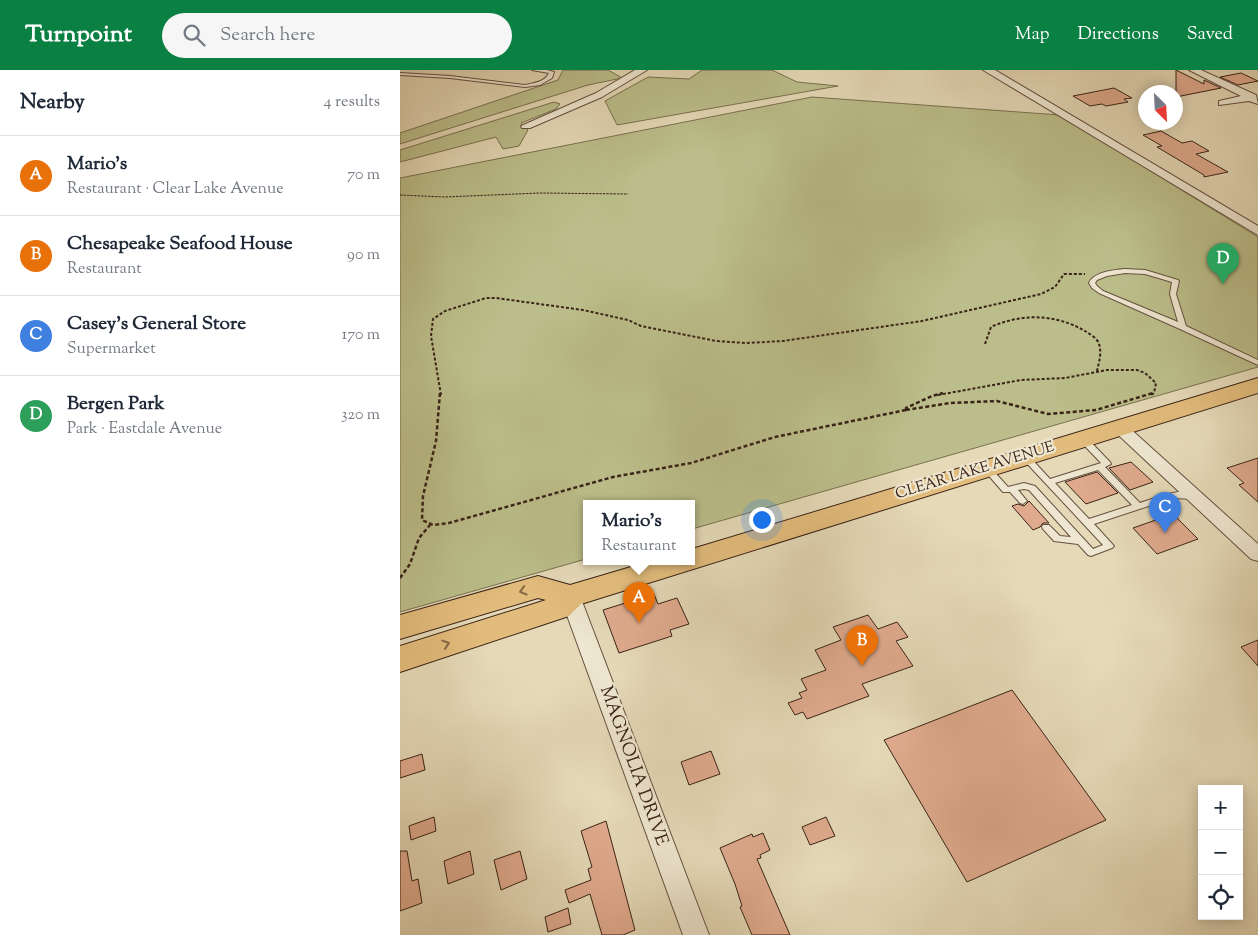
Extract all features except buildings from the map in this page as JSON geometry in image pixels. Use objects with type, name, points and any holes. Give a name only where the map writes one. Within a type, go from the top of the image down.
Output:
[{"type":"main road","name":"CLEAR LAKE AVENUE","points":[[695,558],[1258,385]]},
{"type":"main road","points":[[400,659],[558,608],[570,596],[672,565]]},
{"type":"main road","points":[[400,627],[538,587],[570,596]]},
{"type":"main road","points":[[400,616],[435,606],[456,610]]},
{"type":"street","points":[[526,126],[599,95],[642,70]]},
{"type":"street","points":[[988,70],[1258,230]]},
{"type":"street","points":[[1194,70],[1255,98]]},
{"type":"street","points":[[1222,103],[1255,98]]},
{"type":"street","points":[[1119,427],[1258,554]]},
{"type":"street","name":"MAGNOLIA DRIVE","points":[[570,596],[696,935]]},
{"type":"lane","points":[[400,74],[450,77],[525,86],[538,84],[550,77],[552,72],[534,70]]},
{"type":"lane","points":[[1183,327],[1172,294],[1176,281],[1137,270],[1127,270],[1096,278],[1092,283],[1101,292],[1183,327],[1258,364]]},
{"type":"lane","points":[[1048,482],[1107,464],[1082,438]]},
{"type":"lane","points":[[986,468],[1006,490],[1024,486],[1032,488],[1091,552],[1109,546],[1024,456]]},
{"type":"lane","points":[[1099,466],[1138,506]]},
{"type":"lane","points":[[1012,488],[1023,501]]},
{"type":"lane","points":[[1088,523],[1173,495],[1194,496]]},
{"type":"lane","points":[[1046,527],[1057,539],[1080,541]]},
{"type":"path","points":[[400,196],[444,197],[540,193],[628,194]]},
{"type":"path","points":[[906,410],[906,408],[918,401],[953,391],[1020,380],[1065,378],[1121,369],[1137,370],[1152,379],[1156,384],[1154,393],[1149,396],[1096,410],[1038,413],[1011,403],[997,401],[950,404],[906,410],[775,437],[691,463],[613,477],[436,526],[422,520],[421,510],[436,441],[441,397],[433,357],[430,327],[433,320],[446,311],[486,298],[496,298],[583,310],[628,320],[650,328],[716,341],[762,342],[922,321],[1032,297],[1055,287],[1064,274],[1084,274],[1096,278]]},
{"type":"path","points":[[985,344],[991,327],[1010,319],[1026,317],[1069,323],[1087,331],[1099,342],[1101,354],[1097,372]]},
{"type":"path","points":[[400,578],[406,573],[412,562],[420,537],[430,525]]},
{"type":"green space","points":[[563,70],[608,70],[622,78],[588,85],[400,144],[400,133],[558,80]]},
{"type":"green space","points":[[702,70],[772,70],[797,82],[838,86],[617,125],[605,101],[648,77],[689,79]]},
{"type":"green space","points":[[812,97],[1060,115],[1258,237],[1258,367],[695,528],[695,500],[583,500],[583,560],[400,612],[400,178]]},
{"type":"green space","points":[[554,102],[560,104],[556,109],[521,123],[528,130],[519,146],[503,149],[496,137],[400,162],[400,150]]},
{"type":"place","name":"Bergen Park","points":[[1223,284]]},
{"type":"place","name":"Casey's General Store","points":[[1165,533]]},
{"type":"place","name":"Mario's","points":[[639,623]]},
{"type":"place","name":"Chesapeake Seafood House","points":[[862,666]]}]
